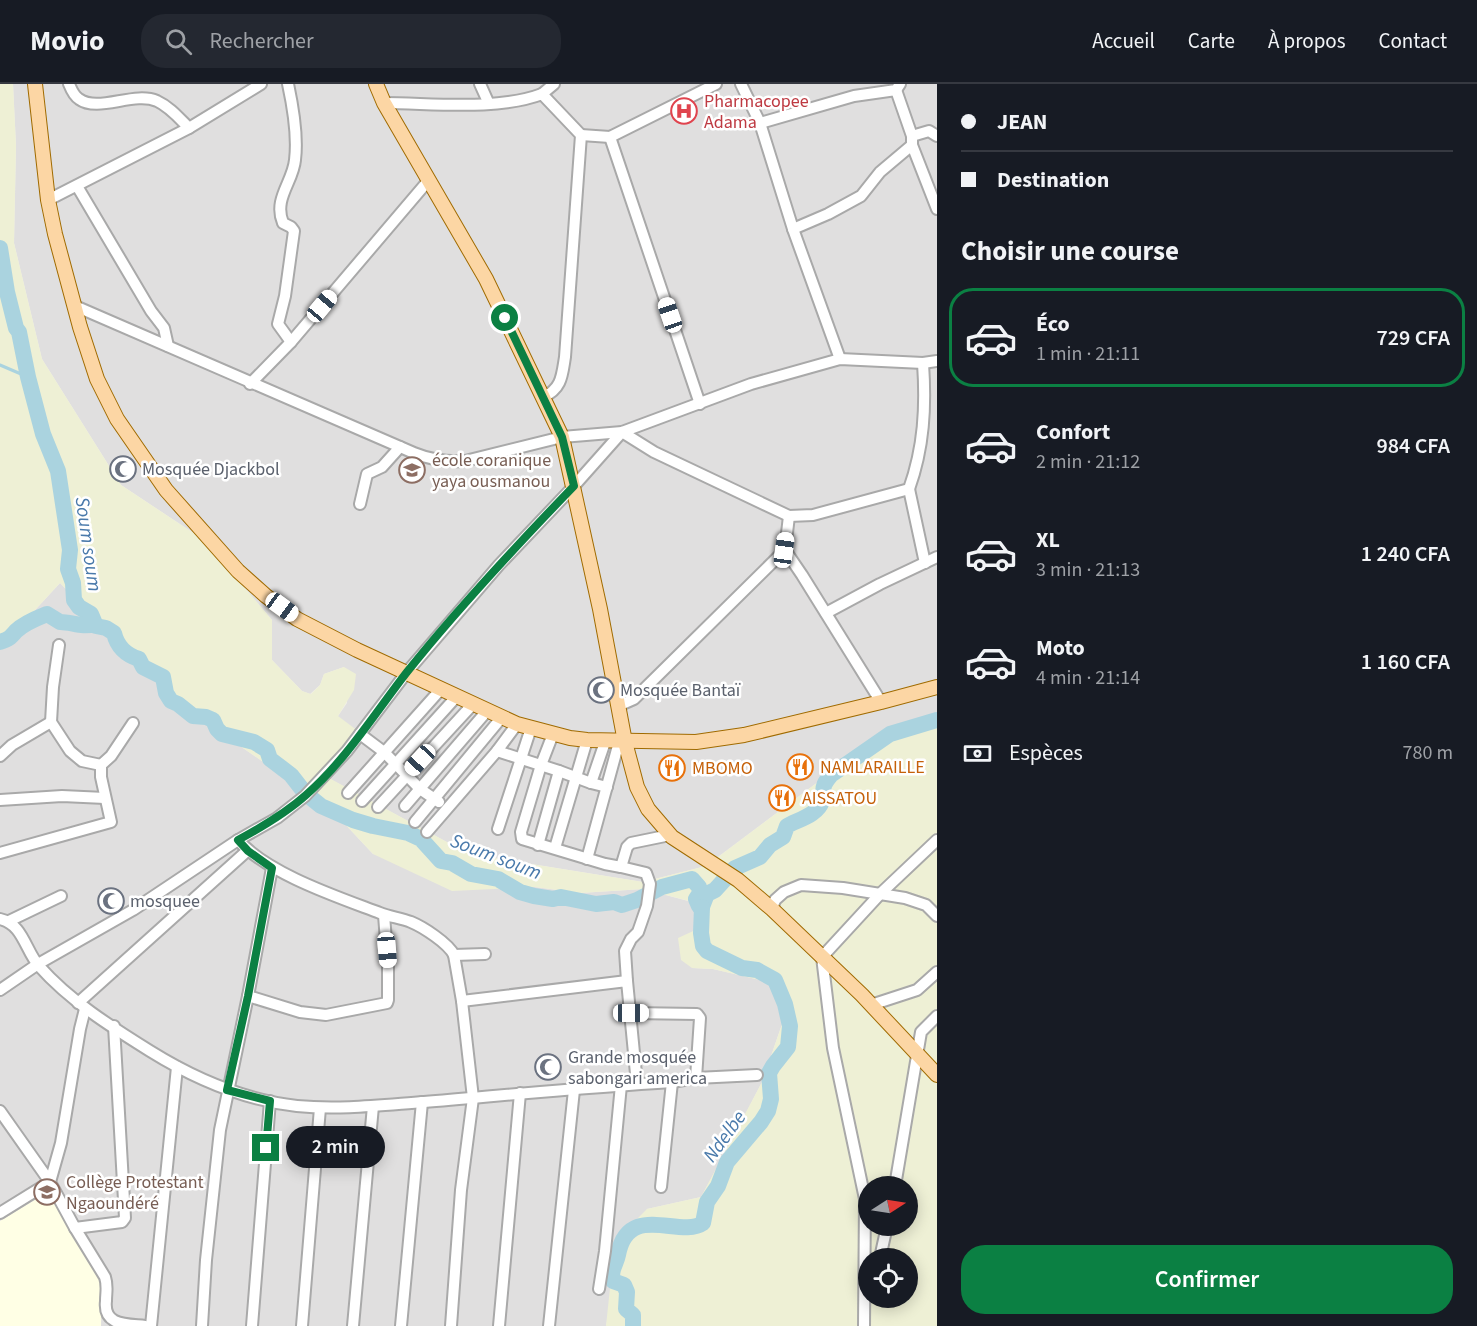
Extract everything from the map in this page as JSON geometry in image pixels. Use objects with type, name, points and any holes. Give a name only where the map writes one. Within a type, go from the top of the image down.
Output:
[{"type":"main road","points":[[35,84],[48,200],[55,234],[97,379],[117,419],[166,490],[238,572],[297,619],[487,711],[524,726],[587,740],[696,742],[744,735],[937,687]]},
{"type":"main road","points":[[376,84],[384,103],[486,279],[562,437],[618,706],[617,742],[648,808],[670,835],[738,880],[772,909],[871,1005],[937,1075]]},
{"type":"street","points":[[69,84],[77,98],[87,102],[111,103],[139,97],[156,100],[173,111],[189,128]]},
{"type":"street","points":[[48,200],[189,128],[261,84]]},
{"type":"street","points":[[288,84],[295,162],[280,202],[279,214],[283,223],[291,226],[294,231],[285,296],[278,324],[291,342]]},
{"type":"street","points":[[480,84],[489,104]]},
{"type":"street","points":[[384,103],[489,104],[524,100],[542,94],[554,84]]},
{"type":"street","points":[[542,94],[581,135],[610,137],[716,84]]},
{"type":"street","points":[[741,84],[760,123],[793,229],[840,358]]},
{"type":"street","points":[[760,123],[854,96],[898,87],[912,140],[937,209]]},
{"type":"street","points":[[793,229],[861,196],[880,172],[912,140],[929,131],[937,136]]},
{"type":"street","points":[[543,397],[557,388],[561,380],[565,357],[581,135]]},
{"type":"street","points":[[610,137],[700,404]]},
{"type":"street","points":[[250,384],[291,342],[428,180]]},
{"type":"street","points":[[77,186],[151,311],[164,328],[168,346]]},
{"type":"street","points":[[75,306],[250,384],[400,447],[434,460],[450,462],[562,437],[622,432],[752,384],[840,358],[923,363],[937,361]]},
{"type":"street","points":[[923,363],[925,418],[923,440],[909,489],[925,563]]},
{"type":"street","points":[[0,990],[38,964],[133,910],[238,840],[277,818],[306,796],[320,783],[407,672],[499,565],[622,432]]},
{"type":"street","points":[[622,432],[654,452],[789,516],[813,515],[909,489]]},
{"type":"street","points":[[360,504],[367,474],[382,467],[400,447]]},
{"type":"street","points":[[618,706],[634,699],[784,550],[789,516]]},
{"type":"street","points":[[784,550],[882,702]]},
{"type":"street","points":[[826,613],[937,557]]},
{"type":"street","points":[[59,645],[51,723],[70,751],[82,761],[101,765]]},
{"type":"street","points":[[348,793],[441,689]]},
{"type":"street","points":[[362,801],[457,696]]},
{"type":"street","points":[[378,807],[473,704]]},
{"type":"street","points":[[405,806],[487,711]]},
{"type":"street","points":[[415,822],[502,717]]},
{"type":"street","points":[[0,756],[12,745],[51,723]]},
{"type":"street","points":[[101,765],[111,756],[134,723]]},
{"type":"street","points":[[427,832],[497,751],[524,726]]},
{"type":"street","points":[[498,829],[520,758],[524,726]]},
{"type":"street","points":[[360,734],[384,752],[420,789],[447,808]]},
{"type":"street","points":[[553,734],[520,835],[522,839],[586,859],[646,873],[650,888],[643,923],[625,951],[637,1084]]},
{"type":"street","points":[[555,848],[587,740]]},
{"type":"street","points":[[591,783],[617,742]]},
{"type":"street","points":[[586,859],[607,787],[617,742]]},
{"type":"street","points":[[497,751],[607,787]]},
{"type":"street","points":[[0,854],[111,822],[101,765]]},
{"type":"street","points":[[538,845],[559,771]]},
{"type":"street","points":[[0,800],[62,796],[105,798]]},
{"type":"street","points":[[621,867],[625,852],[631,843],[670,835]]},
{"type":"street","points":[[238,840],[248,851],[272,868],[384,915],[410,922],[447,945],[454,955],[462,1001],[473,1098],[461,1190],[451,1326]]},
{"type":"street","points":[[865,1326],[865,1199],[833,1048],[822,957],[881,893],[937,840]]},
{"type":"street","points":[[0,1213],[50,1182],[61,1143],[82,1006],[248,851]]},
{"type":"street","points":[[202,1326],[217,1154],[227,1090],[248,996],[272,868]]},
{"type":"street","points":[[772,909],[775,900],[784,892],[801,885],[881,893],[926,905],[937,915]]},
{"type":"street","points":[[4,920],[61,896]]},
{"type":"street","points":[[248,996],[300,1012],[326,1015],[387,1003],[388,968],[384,915]]},
{"type":"street","points":[[4,920],[16,928],[38,964],[82,1006],[177,1068],[227,1090],[270,1101],[320,1108],[373,1106],[672,1082],[696,1078],[757,1075]]},
{"type":"street","points":[[454,955],[484,954]]},
{"type":"street","points":[[871,1005],[917,990],[937,972]]},
{"type":"street","points":[[462,1001],[627,981]]},
{"type":"street","points":[[631,1013],[698,1014],[700,1018],[696,1078]]},
{"type":"street","points":[[897,1176],[921,1032],[937,1016]]},
{"type":"street","points":[[75,1228],[122,1222],[125,1218],[114,1026]]},
{"type":"street","points":[[152,1326],[177,1068]]},
{"type":"street","points":[[661,1187],[672,1082]]},
{"type":"street","points":[[599,1289],[609,1218],[621,1085]]},
{"type":"street","points":[[549,1326],[574,1090]]},
{"type":"street","points":[[499,1326],[520,1094]]},
{"type":"street","points":[[252,1326],[270,1101]]},
{"type":"street","points":[[401,1326],[422,1102]]},
{"type":"street","points":[[353,1326],[373,1106]]},
{"type":"street","points":[[302,1326],[320,1108]]},
{"type":"street","points":[[0,1111],[50,1182],[108,1284],[105,1306],[109,1318],[114,1323],[145,1326]]},
{"type":"street","points":[[865,1326],[869,1308]]},
{"type":"shaded area","points":[[0,84],[13,84],[16,146],[14,243],[42,359],[121,485],[204,540],[272,620],[272,660],[302,691],[311,694],[320,685],[324,674],[344,667],[356,674],[354,690],[338,716],[362,734],[329,778],[469,854],[643,882],[706,866],[870,743],[937,721],[937,1326],[606,1326],[615,1241],[647,1209],[701,1197],[762,1082],[789,1004],[781,985],[713,969],[692,968],[681,960],[678,938],[702,927],[701,913],[689,901],[643,889],[580,893],[535,887],[452,891],[373,854],[330,808],[182,706],[60,583],[0,648]]},
{"type":"shaded area","points":[[13,84],[937,84],[937,721],[870,743],[706,866],[643,882],[469,854],[328,778],[338,716],[347,703],[344,667],[324,674],[320,685],[310,694],[302,691],[272,660],[272,620],[204,540],[121,485],[42,359],[14,243],[16,146]]},
{"type":"shaded area","points":[[60,583],[182,706],[330,808],[373,854],[535,887],[580,893],[643,889],[688,901],[701,913],[702,927],[692,968],[713,969],[782,985],[789,1004],[762,1082],[701,1197],[647,1209],[609,1311],[606,1326],[0,1326],[0,648]]},
{"type":"shaded area","points":[[48,1192],[102,1282],[101,1326],[0,1326],[0,1221]]},
{"type":"waterway","name":"Soum soum","points":[[0,248],[7,292],[19,332],[28,377],[43,434],[58,471],[70,550],[68,569],[73,583],[74,600],[79,607],[91,614],[96,626],[114,633],[120,646],[139,659],[143,667],[163,677],[166,693],[171,701],[193,716],[213,720],[222,734],[254,742],[267,750],[270,759],[291,775],[305,793],[321,806],[353,820],[408,833],[421,839],[441,861],[452,863],[471,874],[498,879],[520,892],[534,896],[553,899],[561,897],[596,904],[614,902],[622,905],[662,887],[692,879],[699,887],[700,893],[696,899],[702,907],[707,894],[715,890],[735,868],[760,857],[770,845],[783,837],[787,826],[807,816],[820,806],[824,785],[831,775],[890,734],[937,720]]},
{"type":"waterway","points":[[0,365],[28,377]]},
{"type":"waterway","points":[[0,642],[9,638],[27,623],[47,614],[60,622],[95,624]]},
{"type":"waterway","name":"Ndelbe","points":[[633,1326],[633,1315],[626,1309],[627,1292],[624,1285],[613,1281],[612,1277],[624,1239],[632,1229],[643,1225],[693,1227],[703,1223],[707,1202],[718,1186],[727,1162],[768,1111],[771,1099],[769,1073],[788,1047],[790,1026],[785,1004],[775,980],[757,970],[742,968],[707,951],[703,946],[701,933],[702,907]]},
{"type":"place","name":"Pharmacopee Adama","points":[[684,111]]},
{"type":"place","name":"Mosquée Djackbol","points":[[123,469]]},
{"type":"place","name":"école coranique yaya ousmanou","points":[[412,470]]},
{"type":"place","name":"Mosquée Bantaï","points":[[601,690]]},
{"type":"place","name":"NAMLARAILLE","points":[[800,767]]},
{"type":"place","name":"MBOMO","points":[[672,768]]},
{"type":"place","name":"AISSATOU","points":[[782,798]]},
{"type":"place","name":"mosquee","points":[[111,901]]},
{"type":"place","name":"Grande mosquée sabongari america","points":[[548,1067]]},
{"type":"place","name":"Collège Protestant Ngaoundéré","points":[[47,1192]]},
{"type":"route","points":[[266,1148],[270,1101],[227,1090],[248,996],[272,868],[248,851],[238,840],[277,818],[320,783],[407,672],[468,600],[574,486],[562,437],[505,318]]}]
